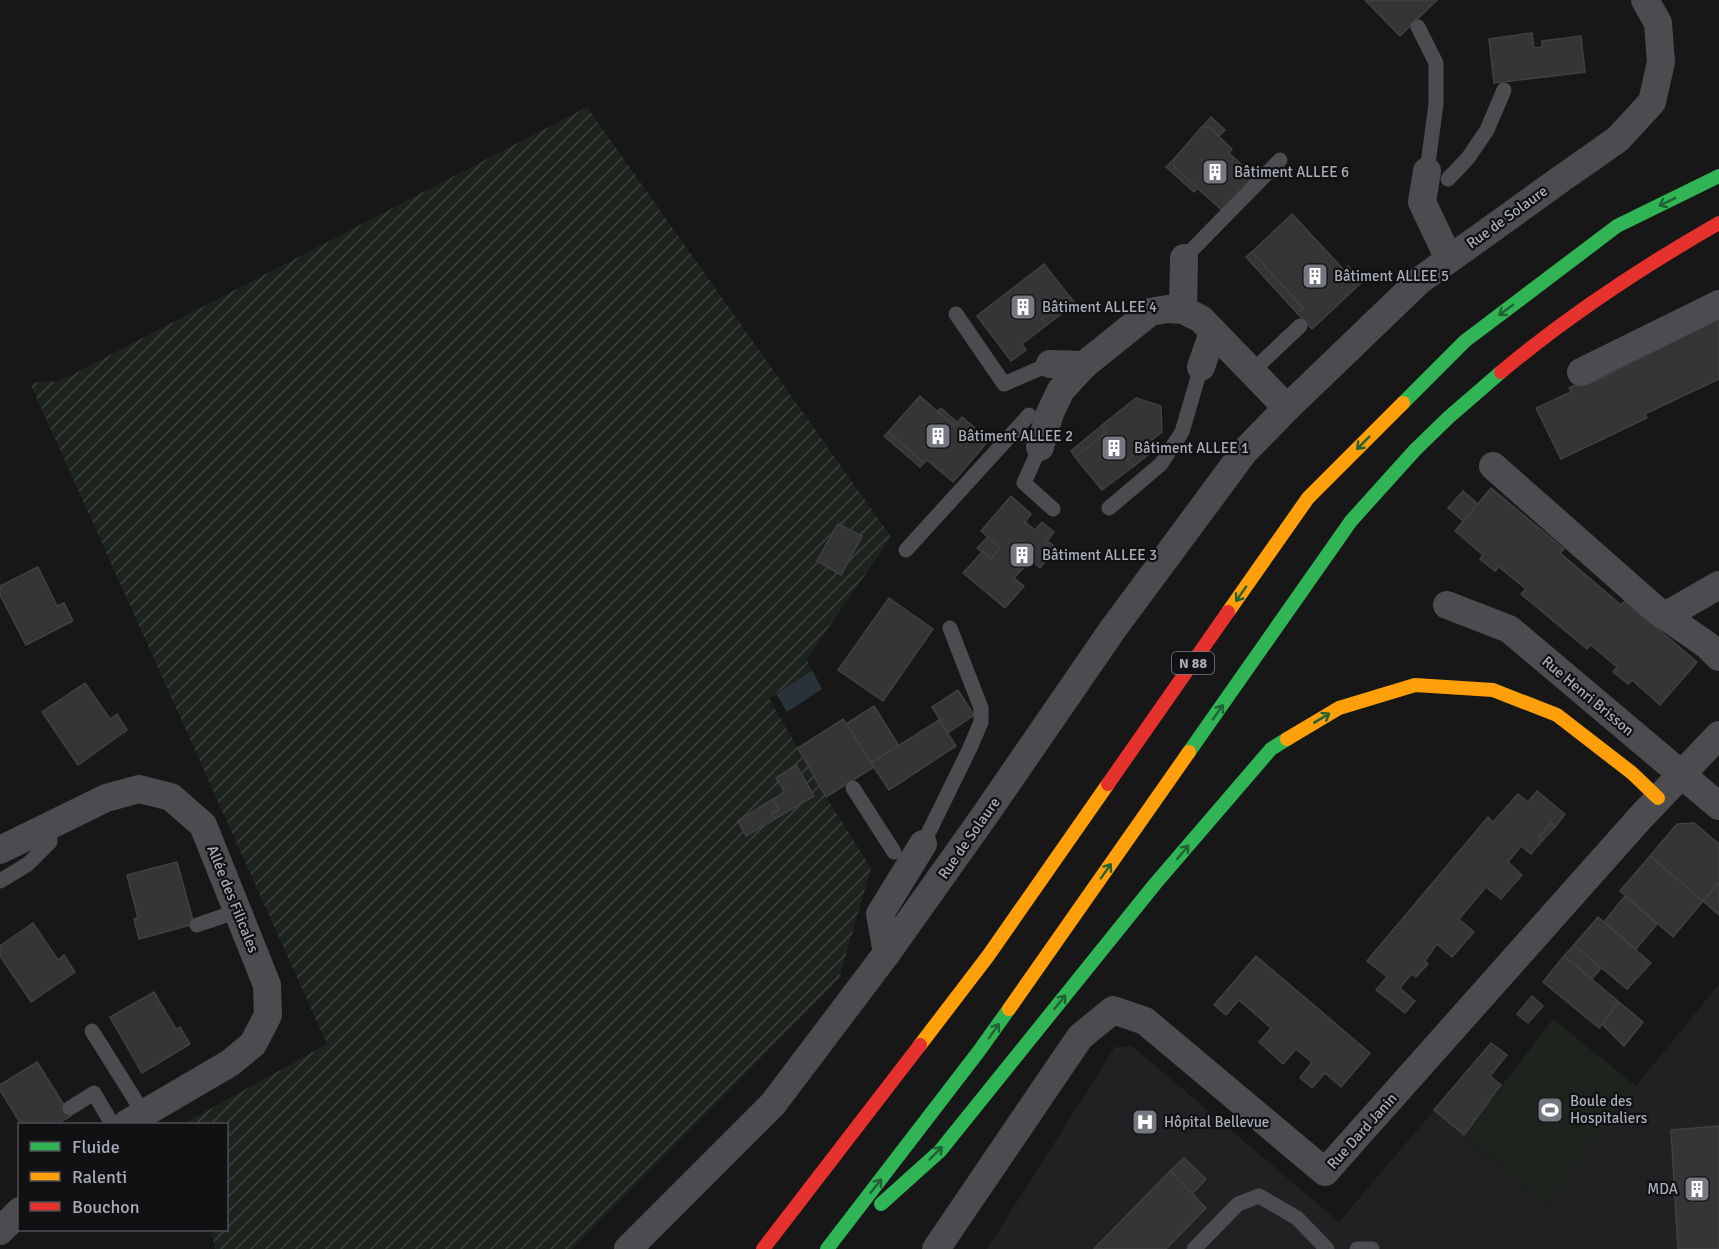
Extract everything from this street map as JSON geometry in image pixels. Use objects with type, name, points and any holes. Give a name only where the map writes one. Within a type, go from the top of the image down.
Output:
[{"type":"highway","name":"N 88","points":[[763,1249],[988,957],[1308,498],[1465,341],[1617,226],[1719,176]]},
{"type":"highway","points":[[829,1249],[979,1051],[1352,521],[1415,450],[1499,372],[1572,314],[1644,267],[1719,223]]},
{"type":"highway","points":[[829,1249],[940,1151],[1155,884],[1271,749],[1339,708],[1415,685],[1493,690],[1557,715],[1632,774],[1658,798]]},
{"type":"street","name":"Rue de Solaure","points":[[628,1249],[773,1104],[887,953],[1113,629],[1244,452],[1419,281],[1618,139],[1653,102],[1661,62],[1658,23],[1645,0]]},
{"type":"street","points":[[1437,175],[1422,202],[1449,259]]},
{"type":"street","points":[[1184,258],[1203,319],[1202,367]]},
{"type":"street","points":[[1581,372],[1719,304]]},
{"type":"street","points":[[1040,447],[1039,414],[1084,365],[1150,312],[1167,309],[1203,319],[1258,367],[1287,408]]},
{"type":"street","points":[[1050,364],[1084,365]]},
{"type":"street","points":[[1486,460],[1655,609],[1707,645],[1719,657]]},
{"type":"street","points":[[1665,615],[1719,585]]},
{"type":"street","name":"Rue Henri Brisson","points":[[1447,604],[1509,629],[1719,806]]},
{"type":"street","name":"Rue Dard Janin","points":[[936,1249],[1080,1037],[1113,1010],[1145,1021],[1325,1172],[1658,798],[1719,735]]},
{"type":"street","name":"Allée des Filicales","points":[[0,850],[106,798],[139,789],[171,797],[203,825],[267,985],[268,1015],[253,1044],[230,1063],[135,1119]]},
{"type":"street","points":[[887,953],[880,914],[899,863],[923,844]]},
{"type":"street","points":[[0,1231],[18,1213]]},
{"type":"lane","points":[[1418,27],[1436,63],[1437,175],[1468,158],[1487,130],[1504,90]]},
{"type":"lane","points":[[1184,258],[1281,160]]},
{"type":"lane","points":[[956,314],[1004,384],[1050,364]]},
{"type":"lane","points":[[1258,367],[1300,326]]},
{"type":"lane","points":[[1109,508],[1161,464],[1182,432],[1202,367]]},
{"type":"lane","points":[[906,550],[1039,414]]},
{"type":"lane","points":[[1040,447],[1024,483],[1053,509]]},
{"type":"lane","points":[[923,844],[963,765],[981,722],[981,708],[950,628]]},
{"type":"lane","points":[[853,788],[899,863]]},
{"type":"lane","points":[[0,882],[28,864],[50,842],[49,826]]},
{"type":"lane","points":[[197,925],[238,911]]},
{"type":"lane","points":[[92,1031],[135,1119]]},
{"type":"lane","points":[[70,1108],[94,1093],[111,1123]]},
{"type":"lane","points":[[1194,1249],[1238,1204],[1259,1196],[1297,1218],[1327,1249]]},
{"type":"lane","points":[[1357,1249],[1372,1249]]},
{"type":"shaded area","points":[[587,107],[891,537],[807,659],[811,670],[769,698],[826,797],[871,868],[839,979],[572,1249],[215,1249],[211,1231],[228,1231],[228,1123],[185,1123],[327,1044],[30,383],[60,381]]},
{"type":"shaded area","points":[[812,670],[822,689],[787,712],[776,694]]},
{"type":"shaded area","name":"Hôpital Bellevue","points":[[1719,984],[1719,1249],[987,1249],[1115,1047],[1132,1046],[1339,1222],[1434,1110],[1547,1207],[1636,1086]]},
{"type":"shaded area","name":"Boule des Hospitaliers","points":[[1553,1019],[1636,1086],[1547,1207],[1464,1135]]},
{"type":"building","points":[[1365,0],[1437,0],[1400,36]]},
{"type":"building","points":[[1532,33],[1534,48],[1542,47],[1542,41],[1581,36],[1585,72],[1494,83],[1489,39]]},
{"type":"building","points":[[1211,117],[1225,130],[1219,136],[1209,127],[1201,128]]},
{"type":"building","name":"Bâtiment ALLEE 6","points":[[1209,127],[1232,149],[1229,153],[1256,178],[1224,212],[1174,167],[1174,159],[1201,128]]},
{"type":"building","points":[[1174,159],[1174,167],[1198,188],[1194,192],[1166,167]]},
{"type":"building","name":"Bâtiment ALLEE 5","points":[[1292,214],[1344,270],[1348,266],[1362,282],[1312,329],[1297,313],[1303,308],[1252,252]]},
{"type":"building","points":[[1252,252],[1303,308],[1297,313],[1246,257]]},
{"type":"building","name":"Bâtiment ALLEE 4","points":[[1044,264],[1070,297],[1042,319],[1047,325],[1022,344],[1026,350],[1011,361],[977,316]]},
{"type":"building","points":[[1070,297],[1075,303],[1047,325],[1042,319]]},
{"type":"building","points":[[1719,316],[1719,379],[1645,414],[1647,418],[1561,459],[1536,408],[1571,392],[1569,388],[1577,384],[1588,384],[1620,370],[1617,365]]},
{"type":"building","name":"Bâtiment ALLEE 2","points":[[920,396],[954,426],[962,417],[989,440],[953,482],[927,460],[924,463],[888,432]]},
{"type":"building","name":"Bâtiment ALLEE 1","points":[[1136,398],[1161,406],[1162,432],[1128,459],[1134,466],[1102,490],[1075,457],[1106,433],[1101,426]]},
{"type":"building","points":[[941,408],[957,422],[954,426],[938,411]]},
{"type":"building","points":[[1101,426],[1106,433],[1075,457],[1071,451]]},
{"type":"building","points":[[888,432],[924,463],[920,467],[884,436]]},
{"type":"building","points":[[1152,440],[1158,447],[1134,466],[1128,459]]},
{"type":"building","points":[[1491,488],[1564,549],[1560,553],[1621,605],[1625,601],[1697,662],[1660,705],[1632,680],[1628,684],[1613,672],[1617,667],[1591,645],[1587,649],[1521,594],[1526,589],[1499,567],[1495,571],[1480,559],[1483,555],[1455,531]]},
{"type":"building","points":[[1463,491],[1478,504],[1463,521],[1448,508]]},
{"type":"building","name":"Bâtiment ALLEE 3","points":[[1011,496],[1031,514],[1025,522],[1035,530],[1042,522],[1054,532],[1047,541],[1057,548],[1040,568],[1031,560],[1014,578],[1024,586],[1005,608],[963,573],[983,551],[991,559],[1000,548],[981,531]]},
{"type":"building","points":[[838,524],[862,536],[841,575],[817,561]]},
{"type":"building","points":[[988,537],[1000,548],[991,559],[977,548]]},
{"type":"building","points":[[38,567],[57,606],[64,603],[73,621],[26,645],[0,595],[0,586]]},
{"type":"building","points":[[889,598],[933,629],[883,701],[838,670]]},
{"type":"building","points":[[85,683],[110,719],[117,714],[127,730],[78,765],[42,712]]},
{"type":"building","points":[[958,690],[974,715],[948,733],[932,707]]},
{"type":"building","points":[[874,706],[899,746],[871,763],[846,724]]},
{"type":"building","points":[[843,719],[874,767],[826,797],[798,748]]},
{"type":"building","points":[[939,720],[956,746],[889,790],[871,763]]},
{"type":"building","points":[[796,765],[814,796],[775,819],[772,813],[779,809],[773,799],[785,792],[776,778]]},
{"type":"building","points":[[1537,791],[1565,814],[1555,827],[1551,823],[1539,837],[1542,841],[1531,854],[1521,846],[1508,862],[1522,875],[1501,899],[1486,887],[1459,919],[1474,932],[1452,957],[1437,944],[1425,961],[1428,964],[1416,977],[1412,974],[1407,979],[1400,988],[1415,1001],[1405,1013],[1376,990],[1387,977],[1367,961],[1488,817],[1493,822],[1518,794],[1528,802]]},
{"type":"building","points":[[773,799],[779,809],[772,813],[775,819],[746,836],[738,821]]},
{"type":"building","points":[[1551,823],[1555,827],[1542,841],[1539,837]]},
{"type":"building","points":[[1694,823],[1719,844],[1719,882],[1703,901],[1650,856],[1677,824]]},
{"type":"building","points":[[1650,856],[1703,901],[1673,937],[1620,891]]},
{"type":"building","points":[[177,862],[194,924],[139,939],[134,919],[138,918],[127,875]]},
{"type":"building","points":[[1719,882],[1719,915],[1703,901]]},
{"type":"building","points":[[1625,896],[1657,924],[1636,949],[1604,922]]},
{"type":"building","points":[[1598,917],[1651,963],[1627,989],[1574,945]]},
{"type":"building","points":[[33,923],[58,960],[64,955],[75,972],[31,1002],[0,956],[0,946]]},
{"type":"building","points":[[1574,945],[1601,968],[1592,979],[1564,956]]},
{"type":"building","points":[[1256,956],[1370,1053],[1341,1087],[1325,1073],[1312,1088],[1300,1078],[1312,1062],[1296,1049],[1283,1064],[1259,1042],[1271,1028],[1239,1000],[1226,1015],[1214,1005]]},
{"type":"building","points":[[1564,956],[1619,1002],[1599,1028],[1543,982]]},
{"type":"building","points":[[154,992],[176,1029],[180,1027],[190,1044],[142,1073],[110,1017]]},
{"type":"building","points":[[1532,996],[1543,1006],[1528,1023],[1517,1014]]},
{"type":"building","points":[[1619,1002],[1643,1022],[1624,1046],[1602,1024]]},
{"type":"building","points":[[1491,1043],[1507,1055],[1490,1076],[1501,1085],[1464,1135],[1434,1110]]},
{"type":"building","points":[[37,1062],[71,1116],[59,1123],[20,1123],[0,1090],[0,1085]]},
{"type":"building","name":"MDA","points":[[1719,1126],[1719,1249],[1678,1249],[1671,1130]]},
{"type":"building","points":[[1184,1158],[1206,1179],[1192,1194],[1170,1171]]},
{"type":"building","points":[[1170,1171],[1206,1208],[1166,1249],[1094,1249]]},
{"type":"traffic: fast","points":[[1403,403],[1465,341],[1617,226],[1719,176]]},
{"type":"traffic: fast","points":[[1189,752],[1351,521],[1415,450],[1501,372]]},
{"type":"traffic: fast","points":[[881,1204],[940,1151],[1155,884],[1271,749],[1287,739]]},
{"type":"traffic: fast","points":[[827,1249],[1009,1009]]},
{"type":"traffic: slow","points":[[1228,612],[1308,498],[1403,403]]},
{"type":"traffic: slow","points":[[1287,739],[1339,708],[1415,685],[1493,690],[1557,715],[1632,773],[1658,798]]},
{"type":"traffic: slow","points":[[1009,1009],[1189,752]]},
{"type":"traffic: slow","points":[[920,1045],[988,956],[1108,784]]},
{"type":"traffic: jam","points":[[1501,372],[1553,331],[1607,293],[1719,223]]},
{"type":"traffic: jam","points":[[1108,784],[1228,612]]},
{"type":"traffic: jam","points":[[763,1249],[920,1045]]},
{"type":"place","name":"Bâtiment ALLEE 6","points":[[1215,172]]},
{"type":"place","name":"Bâtiment ALLEE 5","points":[[1315,276]]},
{"type":"place","name":"Bâtiment ALLEE 4","points":[[1023,307]]},
{"type":"place","name":"Bâtiment ALLEE 2","points":[[938,436]]},
{"type":"place","name":"Bâtiment ALLEE 1","points":[[1114,448]]},
{"type":"place","name":"Bâtiment ALLEE 3","points":[[1022,555]]},
{"type":"place","name":"Boule des Hospitaliers","points":[[1550,1110]]},
{"type":"place","name":"Hôpital Bellevue","points":[[1145,1122]]},
{"type":"place","name":"MDA","points":[[1697,1189]]}]
